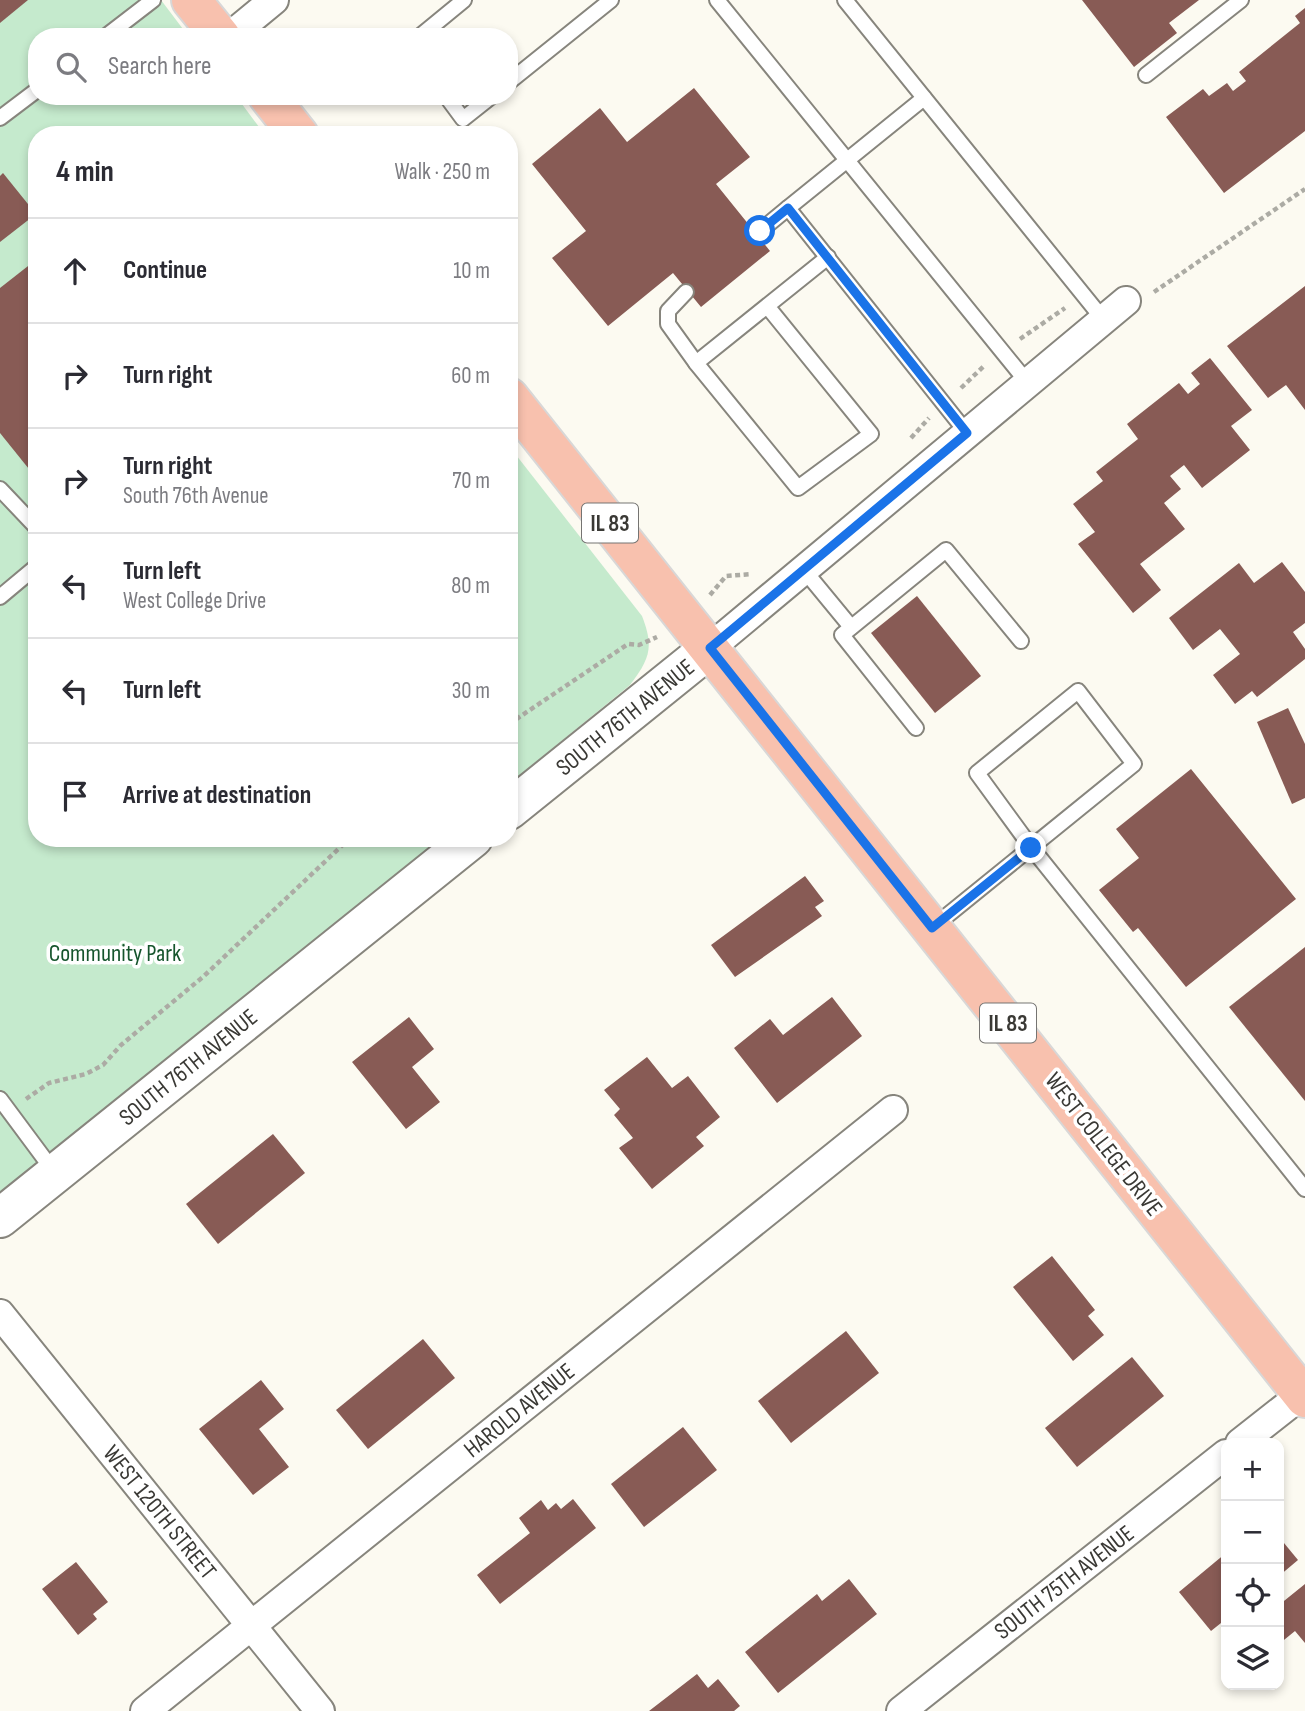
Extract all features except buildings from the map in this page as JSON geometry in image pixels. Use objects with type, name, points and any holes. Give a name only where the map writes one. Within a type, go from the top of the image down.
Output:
[{"type":"main road","points":[[191,0],[213,28]]},
{"type":"main road","points":[[275,105],[292,126]]},
{"type":"main road","name":"WEST COLLEGE DRIVE","points":[[518,408],[1304,1394]]},
{"type":"street","points":[[240,28],[274,0]]},
{"type":"street","name":"SOUTH 76TH AVENUE","points":[[518,803],[710,648],[1126,301]]},
{"type":"street","name":"SOUTH 76TH AVENUE","points":[[0,1218],[462,847]]},
{"type":"street","name":"HAROLD AVENUE","points":[[145,1711],[894,1110]]},
{"type":"street","name":"WEST 120TH STREET","points":[[0,1314],[320,1711]]},
{"type":"street","points":[[1247,1438],[1304,1394]]},
{"type":"street","name":"SOUTH 75TH AVENUE","points":[[901,1711],[1221,1458]]},
{"type":"lane","points":[[117,28],[153,0]]},
{"type":"lane","points":[[430,28],[464,0]]},
{"type":"lane","points":[[518,75],[611,0]]},
{"type":"lane","points":[[717,0],[1027,382]]},
{"type":"lane","points":[[845,0],[1103,319]]},
{"type":"lane","points":[[1146,75],[1241,0]]},
{"type":"lane","points":[[0,118],[28,97]]},
{"type":"lane","points":[[760,231],[924,98]]},
{"type":"lane","points":[[453,105],[463,119],[481,105]]},
{"type":"lane","points":[[788,208],[967,433]]},
{"type":"lane","points":[[695,363],[828,257]]},
{"type":"lane","points":[[686,292],[668,311],[668,324],[695,363],[798,488],[871,434],[767,306]]},
{"type":"lane","points":[[0,489],[28,519]]},
{"type":"lane","points":[[916,728],[842,635],[851,627],[946,550],[1021,641]]},
{"type":"lane","points":[[804,570],[851,627]]},
{"type":"lane","points":[[0,597],[28,574]]},
{"type":"lane","points":[[932,928],[1031,848],[1134,764],[1078,691],[977,773],[1031,848],[1305,1189]]},
{"type":"lane","points":[[0,1099],[55,1173]]},
{"type":"path","points":[[518,718],[628,644],[639,645]]},
{"type":"path","points":[[9,1111],[49,1083],[86,1074],[103,1065],[121,1045],[204,976],[340,847]]},
{"type":"green space","name":"Community Park","points":[[0,0],[161,0],[182,28],[28,28],[28,105],[243,105],[258,126],[28,126],[28,847],[430,847],[0,1192]]},
{"type":"green space","points":[[518,458],[642,616],[648,636],[648,652],[642,668],[630,685],[518,777]]},
{"type":"route","points":[[760,231],[788,208],[967,433],[710,648],[932,928],[1031,848]]}]
